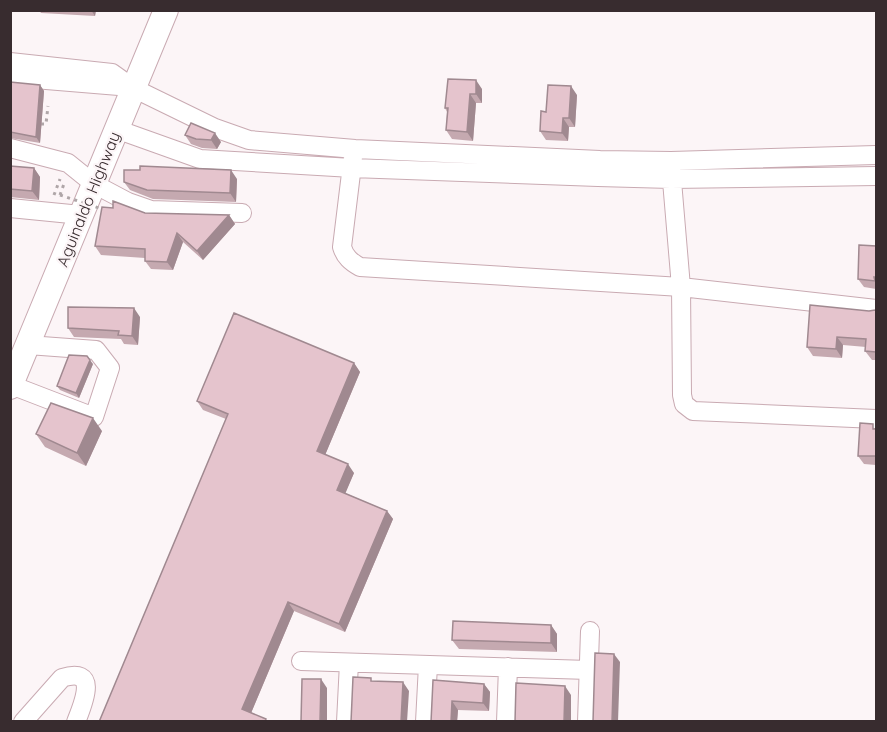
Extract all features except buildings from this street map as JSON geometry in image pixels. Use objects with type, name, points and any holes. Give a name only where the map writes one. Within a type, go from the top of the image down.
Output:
[{"type":"main road","name":"Aguinaldo Highway","points":[[11,386],[166,10]]},
{"type":"street","points":[[10,62],[112,73],[133,88],[215,128],[249,140],[671,170],[876,155]]},
{"type":"street","points":[[10,76],[133,88]]},
{"type":"street","points":[[116,129],[200,159],[352,168],[671,170],[876,176]]},
{"type":"street","points":[[10,148],[68,163],[94,184],[128,202],[151,210],[243,213]]},
{"type":"street","points":[[355,149],[342,247],[350,261],[360,267],[681,286],[876,309]]},
{"type":"street","points":[[671,170],[681,286],[684,404],[693,411],[876,419]]},
{"type":"street","points":[[10,208],[81,214]]},
{"type":"street","points":[[11,386],[94,417],[110,368],[96,350],[28,345]]},
{"type":"street","points":[[587,722],[590,631]]},
{"type":"street","points":[[301,661],[589,670]]},
{"type":"street","points":[[346,722],[349,663]]},
{"type":"street","points":[[425,722],[428,665]]},
{"type":"street","points":[[506,722],[508,667]]},
{"type":"street","points":[[23,722],[62,678],[70,676],[79,677],[86,684],[87,690],[76,722]]},
{"type":"path","points":[[42,124],[46,124],[48,106]]},
{"type":"path","points":[[49,211],[60,179],[65,180],[60,195],[109,212]]}]
